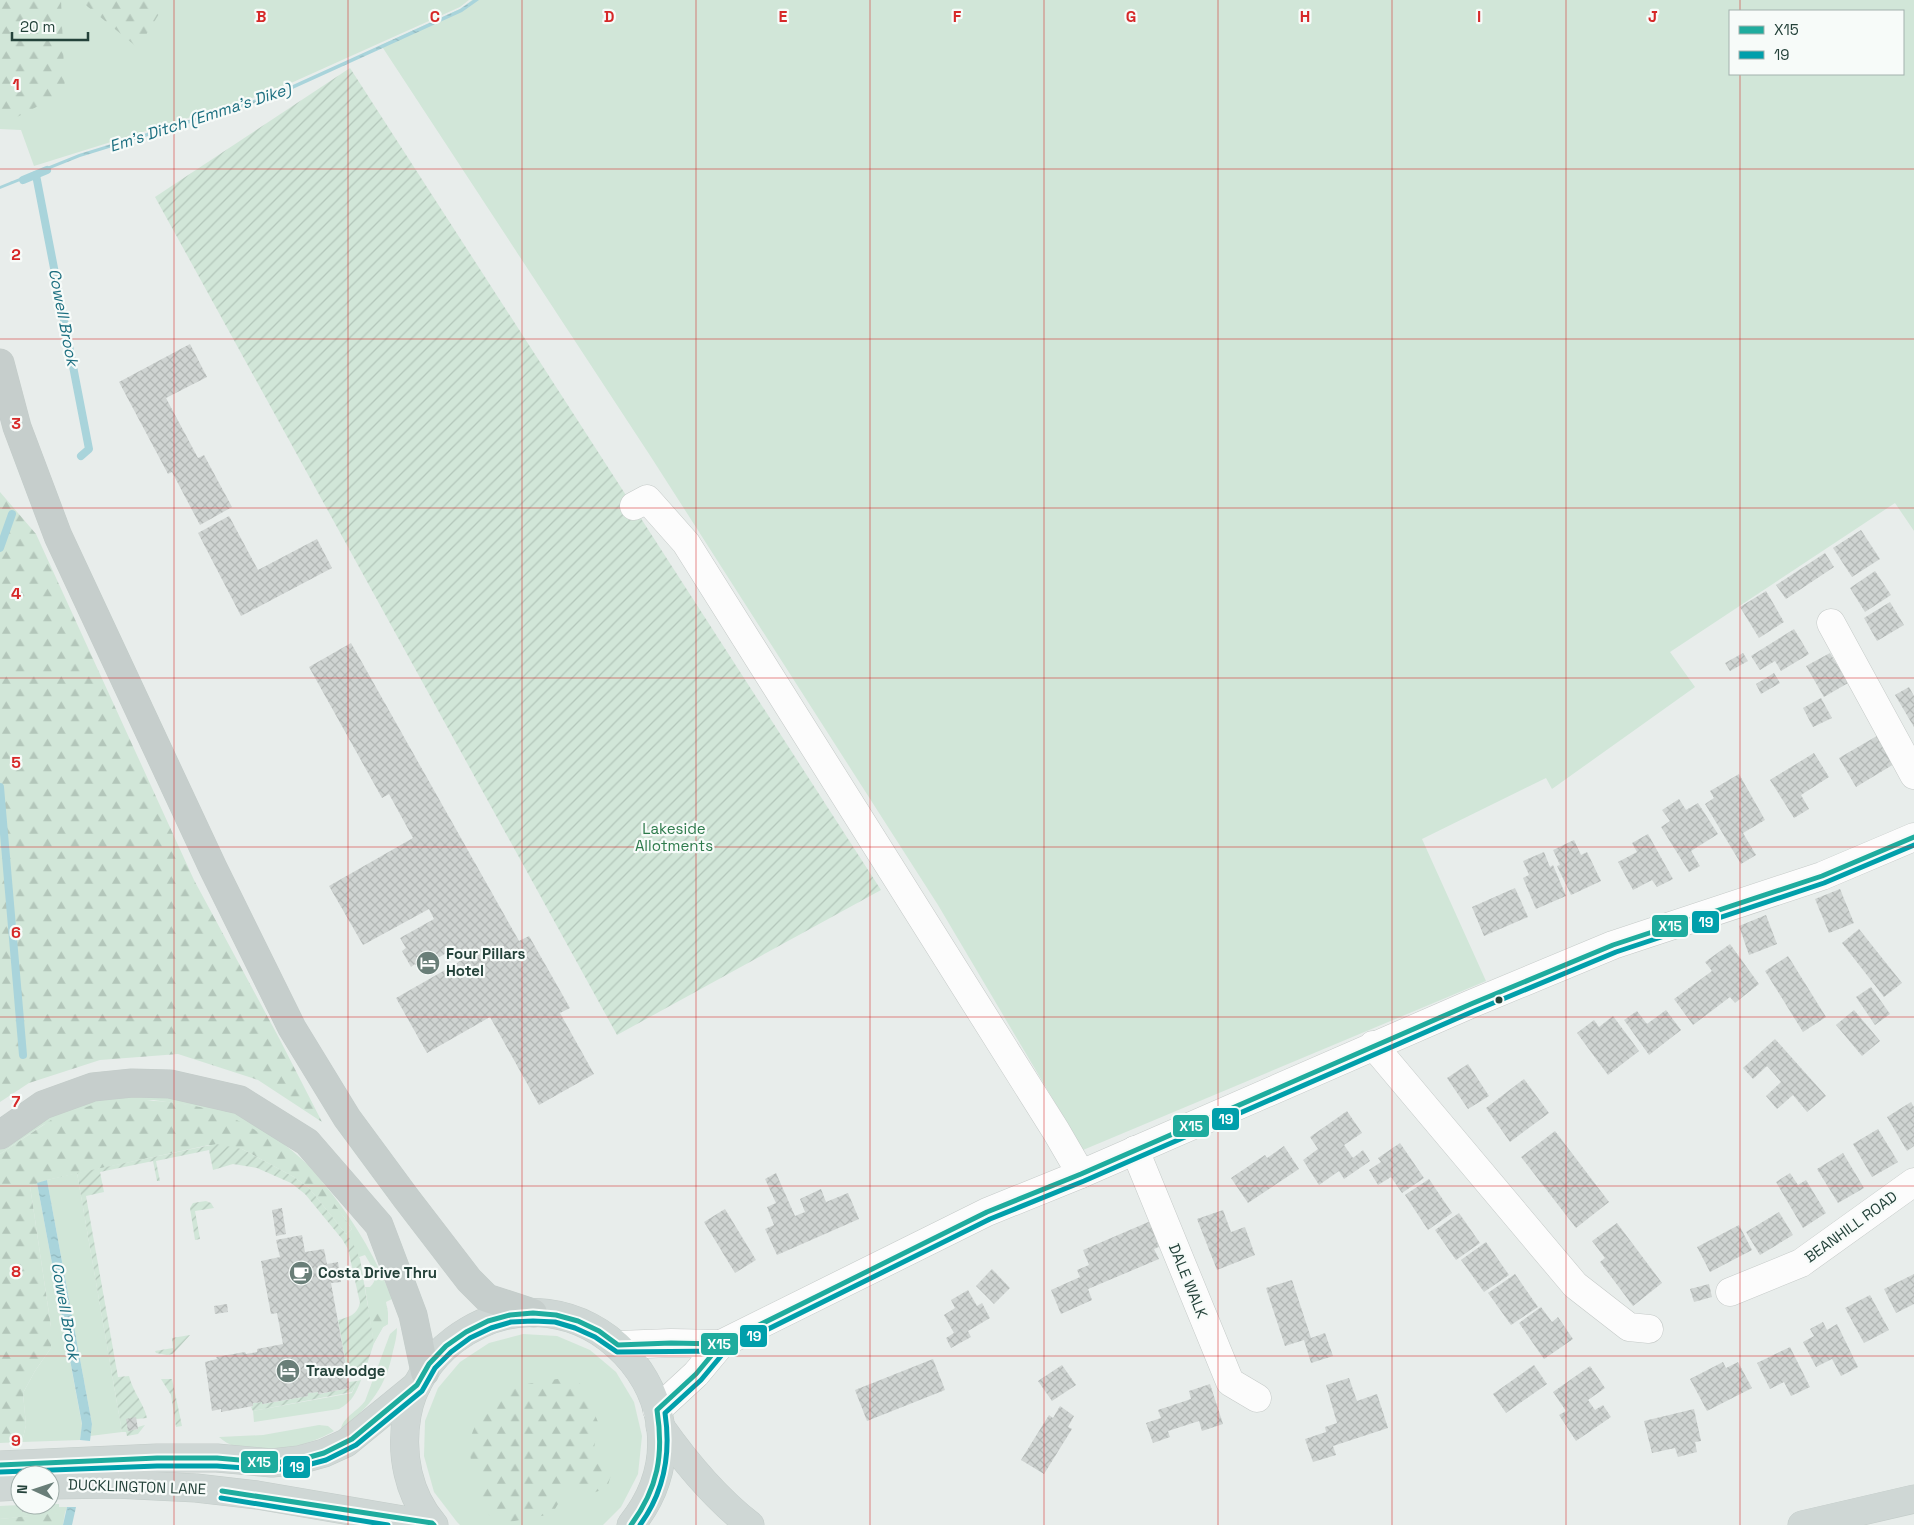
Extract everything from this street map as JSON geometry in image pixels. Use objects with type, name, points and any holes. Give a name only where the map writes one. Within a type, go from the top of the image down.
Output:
[{"type":"highway","points":[[0,363],[17,427],[58,536],[213,868],[292,1028],[348,1118],[469,1280],[487,1298],[533,1313]]},
{"type":"highway","points":[[0,1135],[43,1105],[93,1087],[132,1083],[170,1084],[240,1100],[307,1142],[379,1225],[413,1315],[421,1379]]},
{"type":"main road","points":[[433,1524],[419,1503],[409,1480],[404,1456],[408,1408],[421,1379],[430,1364],[446,1346],[466,1332],[488,1321],[510,1315],[533,1313],[556,1315],[578,1321],[599,1331],[618,1345],[634,1362],[646,1381],[659,1418],[694,1472],[734,1513],[750,1525]]},
{"type":"main road","name":"DUCKLINGTON LANE","points":[[0,1465],[157,1458],[217,1458],[272,1463],[299,1460],[324,1453],[346,1443],[421,1379]]},
{"type":"main road","points":[[631,1525],[651,1494],[658,1472],[661,1449],[659,1418]]},
{"type":"main road","name":"DUCKLINGTON LANE","points":[[60,1485],[115,1484],[196,1488],[257,1495],[433,1524]]},
{"type":"main road","points":[[1802,1525],[1914,1499]]},
{"type":"street","points":[[634,506],[647,499],[686,543],[1056,1131],[1080,1174]]},
{"type":"street","points":[[1831,623],[1914,776]]},
{"type":"street","points":[[659,1418],[721,1344],[987,1212],[1080,1174],[1373,1045],[1614,945],[1822,876],[1914,837]]},
{"type":"street","points":[[1373,1045],[1575,1285],[1629,1327],[1649,1329]]},
{"type":"street","name":"DALE WALK","points":[[1135,1150],[1230,1382],[1256,1398]]},
{"type":"street","name":"BEANHILL ROAD","points":[[1730,1292],[1801,1263],[1914,1182]]},
{"type":"street","points":[[618,1345],[721,1344]]},
{"type":"green space","points":[[0,0],[469,0],[460,7],[271,92],[34,166],[21,130],[0,129]]},
{"type":"green space","points":[[0,0],[61,0],[65,92],[0,126]]},
{"type":"green space","points":[[83,0],[156,0],[162,9],[138,48],[82,2]]},
{"type":"green space","points":[[472,0],[1914,0],[1914,531],[1895,503],[1670,652],[1695,687],[1552,789],[1546,778],[1422,839],[1486,981],[1083,1150],[938,905],[651,457],[381,45],[460,9]]},
{"type":"green space","name":"Lakeside Allotments","points":[[350,68],[881,890],[617,1035],[155,197]]},
{"type":"green space","points":[[0,492],[36,534],[194,880],[322,1122],[258,1080],[178,1054],[100,1060],[29,1083],[0,1102]]},
{"type":"green space","points":[[150,1093],[208,1104],[236,1113],[269,1133],[308,1165],[346,1212],[376,1262],[392,1299],[386,1302],[388,1324],[383,1327],[374,1343],[365,1287],[370,1287],[375,1279],[375,1275],[365,1255],[359,1257],[346,1234],[352,1229],[344,1217],[309,1175],[201,1107],[153,1100],[69,1114],[43,1125],[0,1154],[0,1143],[18,1130],[85,1100]]},
{"type":"green space","points":[[120,1100],[160,1101],[190,1105],[224,1114],[246,1125],[287,1153],[306,1171],[323,1189],[352,1229],[346,1234],[309,1188],[294,1177],[242,1149],[209,1145],[47,1180],[30,1186],[51,1327],[51,1348],[23,1393],[26,1425],[22,1442],[0,1443],[0,1154],[51,1120],[92,1105]]},
{"type":"green space","points":[[216,1144],[242,1149],[294,1177],[309,1188],[352,1241],[360,1259],[374,1343],[364,1373],[348,1376],[338,1320],[355,1313],[360,1303],[348,1249],[305,1194],[291,1183],[257,1168],[233,1164],[213,1170],[209,1150],[156,1161],[160,1181],[157,1181],[153,1161],[100,1172],[104,1192],[86,1196],[118,1377],[129,1376],[147,1418],[136,1419],[128,1431],[145,1425],[138,1434],[127,1436],[126,1432],[122,1432],[77,1173]]},
{"type":"green space","points":[[77,1173],[122,1432],[90,1436],[92,1424],[47,1180]]},
{"type":"green space","points":[[37,1183],[82,1425],[80,1440],[22,1442],[26,1425],[23,1393],[51,1348],[51,1327],[30,1186]]},
{"type":"green space","points":[[206,1201],[211,1203],[214,1208],[195,1211],[200,1239],[195,1240],[190,1208],[193,1203]]},
{"type":"green space","points":[[375,1304],[387,1306],[388,1324],[383,1327],[374,1343],[368,1308]]},
{"type":"green space","points":[[397,1328],[390,1364],[381,1386],[360,1413],[341,1429],[345,1421],[365,1401],[390,1334]]},
{"type":"green space","points":[[523,1334],[557,1336],[590,1350],[616,1372],[634,1402],[642,1436],[638,1474],[621,1507],[603,1525],[460,1525],[434,1492],[424,1456],[425,1421],[438,1388],[460,1362],[489,1343]]},
{"type":"green space","points":[[190,1335],[173,1354],[167,1355],[156,1353],[155,1351],[173,1348],[172,1338]]},
{"type":"green space","points":[[569,1377],[582,1385],[598,1422],[594,1449],[612,1472],[607,1488],[590,1494],[570,1483],[562,1487],[561,1499],[552,1514],[504,1523],[490,1516],[479,1503],[484,1489],[470,1457],[471,1437],[475,1427],[491,1405],[506,1390]]},
{"type":"green space","points":[[161,1379],[172,1379],[182,1426],[176,1427],[171,1395]]},
{"type":"green space","points":[[361,1380],[353,1397],[339,1409],[254,1422],[253,1411],[352,1393],[357,1381]]},
{"type":"green space","points":[[357,1381],[352,1392],[253,1411],[251,1407],[253,1403],[262,1402],[263,1404],[308,1396],[308,1393],[318,1392],[319,1394],[350,1388],[349,1382]]},
{"type":"green space","points":[[319,1425],[328,1426],[334,1431],[308,1443],[276,1450],[244,1449],[231,1445],[219,1437],[263,1435]]},
{"type":"green space","points":[[0,1506],[10,1506],[10,1515],[43,1515],[0,1519]]},
{"type":"green space","points":[[60,1507],[67,1507],[65,1513],[60,1513]]},
{"type":"green space","points":[[60,1513],[65,1513],[63,1525],[0,1525],[0,1519],[60,1515]]},
{"type":"water","points":[[473,0],[479,0],[462,12],[275,97],[80,157],[0,189],[0,186],[79,154],[273,94],[460,9]]},
{"type":"water","points":[[47,1180],[92,1424],[90,1441],[80,1440],[82,1424],[37,1183]]},
{"type":"water","points":[[67,1507],[76,1507],[72,1525],[63,1525]]},
{"type":"building","points":[[190,344],[207,377],[166,398],[198,458],[204,455],[232,507],[200,525],[172,472],[168,474],[119,382]]},
{"type":"building","points":[[229,516],[258,570],[317,539],[332,568],[241,616],[198,533]]},
{"type":"building","points":[[1861,530],[1880,559],[1852,577],[1833,548]]},
{"type":"building","points":[[1825,553],[1834,567],[1786,599],[1776,585]]},
{"type":"building","points":[[1875,571],[1891,595],[1865,612],[1850,588]]},
{"type":"building","points":[[1766,591],[1784,622],[1759,638],[1740,607]]},
{"type":"building","points":[[1890,602],[1904,625],[1877,641],[1864,618]]},
{"type":"building","points":[[1794,629],[1809,654],[1781,671],[1775,661],[1760,670],[1751,656]]},
{"type":"building","points":[[351,643],[519,941],[529,936],[570,1008],[560,1013],[594,1074],[539,1105],[490,1017],[427,1053],[396,998],[459,962],[452,950],[418,969],[415,964],[411,967],[402,951],[406,948],[400,938],[434,919],[429,909],[363,945],[329,886],[413,838],[389,794],[382,798],[309,667]]},
{"type":"building","points":[[1743,653],[1748,661],[1730,671],[1725,663]]},
{"type":"building","points":[[1830,653],[1848,683],[1824,697],[1806,666]]},
{"type":"building","points":[[1774,673],[1780,683],[1761,694],[1756,684]]},
{"type":"building","points":[[1909,687],[1914,696],[1914,727],[1895,695]]},
{"type":"building","points":[[1821,698],[1832,718],[1813,727],[1803,708]]},
{"type":"building","points":[[1882,733],[1899,761],[1856,787],[1839,758]]},
{"type":"building","points":[[1814,753],[1829,777],[1801,795],[1809,809],[1794,818],[1770,780]]},
{"type":"building","points":[[1739,774],[1765,820],[1743,833],[1756,855],[1741,864],[1705,804],[1714,798],[1710,791]]},
{"type":"building","points":[[1679,799],[1686,810],[1698,803],[1718,834],[1691,851],[1700,866],[1689,872],[1661,827],[1670,821],[1662,810]]},
{"type":"building","points":[[1648,834],[1673,879],[1657,887],[1652,880],[1633,890],[1618,862],[1637,852],[1632,843]]},
{"type":"building","points":[[1574,840],[1581,855],[1587,852],[1601,881],[1571,895],[1557,866],[1560,865],[1553,850]]},
{"type":"building","points":[[1544,852],[1550,867],[1553,865],[1566,896],[1536,909],[1523,878],[1529,875],[1523,861]]},
{"type":"building","points":[[1515,888],[1528,917],[1484,936],[1472,907]]},
{"type":"building","points":[[1840,889],[1854,923],[1829,933],[1815,899]]},
{"type":"building","points":[[1766,915],[1777,944],[1749,955],[1739,926]]},
{"type":"building","points":[[1859,929],[1902,983],[1884,997],[1842,943]]},
{"type":"building","points":[[1730,944],[1759,984],[1735,1003],[1730,997],[1693,1025],[1674,999],[1712,971],[1705,962]]},
{"type":"building","points":[[1788,956],[1826,1017],[1803,1032],[1765,971]]},
{"type":"building","points":[[1871,987],[1890,1014],[1875,1025],[1856,997]]},
{"type":"building","points":[[1666,1010],[1681,1030],[1649,1055],[1624,1020],[1637,1011],[1647,1024]]},
{"type":"building","points":[[1854,1010],[1880,1041],[1862,1056],[1836,1025]]},
{"type":"building","points":[[1613,1016],[1639,1051],[1608,1075],[1577,1033],[1594,1020],[1599,1027]]},
{"type":"building","points":[[1775,1039],[1826,1096],[1807,1112],[1793,1095],[1777,1109],[1766,1096],[1781,1082],[1767,1066],[1753,1079],[1743,1068]]},
{"type":"building","points":[[1468,1064],[1489,1096],[1468,1109],[1447,1078]]},
{"type":"building","points":[[1524,1079],[1549,1113],[1510,1142],[1486,1108]]},
{"type":"building","points":[[1911,1102],[1914,1107],[1914,1146],[1907,1151],[1887,1117]]},
{"type":"building","points":[[1347,1111],[1362,1133],[1344,1145],[1353,1158],[1363,1150],[1370,1161],[1344,1179],[1339,1171],[1319,1185],[1303,1160],[1318,1149],[1310,1137]]},
{"type":"building","points":[[1878,1129],[1898,1162],[1872,1177],[1853,1144]]},
{"type":"building","points":[[1555,1131],[1609,1202],[1576,1228],[1521,1157]]},
{"type":"building","points":[[1400,1143],[1424,1178],[1402,1193],[1391,1177],[1378,1185],[1369,1170],[1381,1162],[1378,1158]]},
{"type":"building","points":[[1284,1146],[1299,1169],[1248,1203],[1231,1178],[1265,1155],[1267,1158]]},
{"type":"building","points":[[1843,1153],[1864,1188],[1838,1203],[1817,1169]]},
{"type":"building","points":[[776,1173],[795,1216],[805,1212],[800,1199],[821,1189],[826,1202],[848,1193],[859,1219],[777,1255],[765,1229],[774,1225],[767,1207],[776,1203],[765,1179]]},
{"type":"building","points":[[1790,1173],[1798,1185],[1806,1180],[1826,1213],[1803,1228],[1776,1182]]},
{"type":"building","points":[[1429,1179],[1452,1213],[1428,1230],[1405,1195]]},
{"type":"building","points":[[282,1208],[286,1234],[276,1236],[272,1210]]},
{"type":"building","points":[[725,1209],[756,1260],[735,1273],[704,1222]]},
{"type":"building","points":[[1223,1210],[1231,1232],[1245,1227],[1255,1255],[1217,1270],[1197,1219]]},
{"type":"building","points":[[1779,1212],[1793,1235],[1760,1255],[1746,1232]]},
{"type":"building","points":[[1459,1213],[1480,1243],[1456,1260],[1435,1230]]},
{"type":"building","points":[[1153,1220],[1163,1245],[1154,1249],[1159,1259],[1088,1289],[1092,1300],[1061,1314],[1051,1290],[1080,1277],[1077,1270],[1089,1265],[1083,1250]]},
{"type":"building","points":[[1617,1223],[1662,1283],[1633,1306],[1600,1262],[1605,1258],[1592,1241]]},
{"type":"building","points":[[1739,1225],[1752,1250],[1710,1272],[1697,1247]]},
{"type":"building","points":[[302,1235],[305,1252],[324,1249],[327,1264],[338,1262],[341,1282],[331,1283],[350,1388],[318,1394],[318,1392],[308,1393],[308,1396],[262,1404],[262,1402],[253,1403],[253,1406],[221,1412],[221,1409],[212,1411],[205,1362],[217,1359],[216,1357],[257,1352],[257,1349],[283,1344],[277,1313],[271,1314],[261,1261],[280,1257],[276,1240]]},
{"type":"building","points":[[1486,1242],[1509,1275],[1484,1292],[1461,1260]]},
{"type":"building","points":[[992,1269],[1010,1288],[994,1304],[976,1286]]},
{"type":"building","points":[[1515,1274],[1538,1307],[1511,1325],[1488,1293]]},
{"type":"building","points":[[1914,1274],[1914,1304],[1896,1313],[1884,1289]]},
{"type":"building","points":[[1292,1280],[1311,1338],[1325,1333],[1333,1356],[1311,1363],[1304,1340],[1285,1346],[1266,1288]]},
{"type":"building","points":[[1709,1284],[1712,1297],[1694,1302],[1690,1289]]},
{"type":"building","points":[[968,1290],[977,1306],[982,1303],[990,1318],[968,1331],[971,1337],[951,1348],[946,1338],[954,1333],[944,1315],[955,1308],[951,1300]]},
{"type":"building","points":[[1870,1295],[1889,1330],[1864,1343],[1845,1308]]},
{"type":"building","points":[[227,1304],[228,1312],[215,1314],[214,1306]]},
{"type":"building","points":[[1541,1307],[1552,1322],[1558,1317],[1573,1339],[1544,1359],[1519,1323]]},
{"type":"building","points":[[1823,1322],[1827,1330],[1837,1324],[1858,1367],[1841,1376],[1832,1359],[1816,1367],[1803,1342],[1814,1336],[1810,1329]]},
{"type":"building","points":[[1790,1347],[1810,1387],[1791,1396],[1784,1382],[1770,1389],[1757,1363]]},
{"type":"building","points":[[933,1359],[945,1390],[867,1421],[855,1390]]},
{"type":"building","points":[[1723,1362],[1726,1368],[1738,1362],[1752,1388],[1707,1411],[1690,1379]]},
{"type":"building","points":[[1062,1365],[1076,1385],[1052,1401],[1038,1381]]},
{"type":"building","points":[[1534,1365],[1547,1384],[1506,1413],[1493,1394]]},
{"type":"building","points":[[1590,1366],[1605,1388],[1588,1400],[1595,1410],[1603,1405],[1611,1417],[1576,1441],[1559,1415],[1566,1411],[1553,1392]]},
{"type":"building","points":[[1349,1378],[1357,1401],[1377,1394],[1388,1428],[1333,1446],[1336,1455],[1313,1462],[1305,1439],[1326,1432],[1325,1427],[1337,1423],[1326,1385]]},
{"type":"building","points":[[1210,1384],[1223,1424],[1202,1431],[1199,1421],[1168,1431],[1170,1437],[1153,1443],[1146,1423],[1161,1418],[1158,1410],[1191,1399],[1189,1391]]},
{"type":"building","points":[[1060,1406],[1074,1416],[1068,1427],[1072,1429],[1044,1474],[1021,1460],[1049,1415],[1053,1418]]},
{"type":"building","points":[[1694,1409],[1701,1441],[1695,1442],[1697,1452],[1678,1457],[1675,1448],[1652,1453],[1644,1421]]},
{"type":"building","points":[[136,1417],[138,1429],[128,1431],[126,1419]]},
{"type":"waterway","name":"Em's Ditch (Emma's Dike)","points":[[23,180],[47,170]]},
{"type":"waterway","name":"Cowell Brook","points":[[36,175],[89,449],[81,456]]},
{"type":"waterway","name":"Cowell Brook","points":[[0,548],[12,514]]},
{"type":"waterway","name":"Cowell Brook","points":[[0,787],[23,1055]]},
{"type":"transit line","name":"X15","points":[[0,1465],[157,1458],[217,1458],[272,1463],[299,1460],[324,1453],[352,1439],[417,1385],[429,1364],[446,1346],[466,1332],[488,1321],[510,1315],[533,1313],[556,1315],[578,1321],[599,1331],[618,1345],[721,1344],[987,1212],[1081,1174],[1471,1004],[1613,945],[1822,876],[1914,837]]},
{"type":"transit line","name":"19","points":[[0,1472],[157,1466],[217,1466],[272,1470],[300,1467],[326,1460],[356,1445],[422,1391],[435,1368],[451,1352],[470,1338],[491,1328],[511,1322],[555,1322],[595,1337],[617,1352],[724,1351],[990,1219],[1084,1181],[1474,1011],[1616,952],[1824,883],[1914,845]]},
{"type":"transit line","name":"X15","points":[[631,1525],[647,1498],[657,1470],[660,1442],[657,1410],[696,1374],[721,1344],[746,1332]]},
{"type":"transit line","name":"19","points":[[640,1525],[655,1499],[664,1472],[667,1443],[665,1413],[701,1380],[726,1350],[749,1339]]},
{"type":"transit line","name":"X15","points":[[222,1491],[432,1523],[434,1525]]},
{"type":"transit line","name":"19","points":[[221,1498],[388,1525]]},
{"type":"place","name":"Four Pillars Hotel","points":[[428,963]]},
{"type":"place","name":"Costa Drive Thru","points":[[301,1273]]},
{"type":"place","name":"Travelodge","points":[[288,1371]]}]
